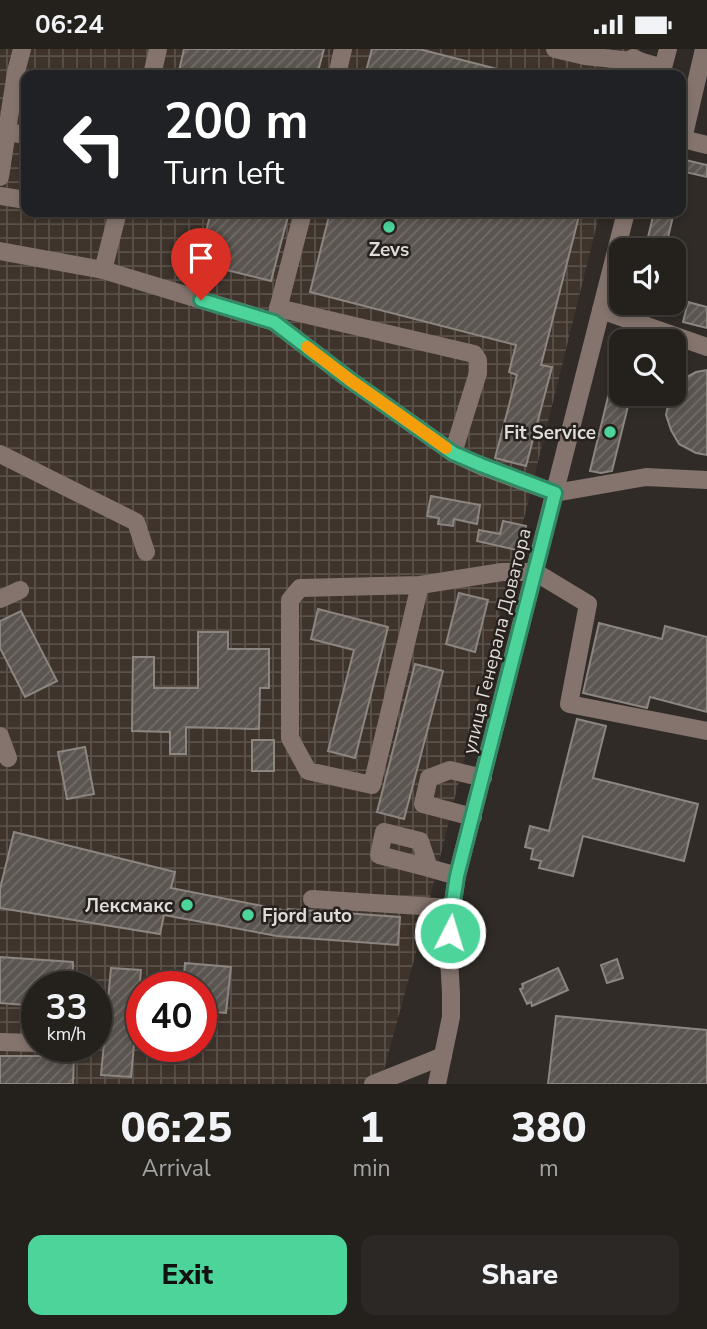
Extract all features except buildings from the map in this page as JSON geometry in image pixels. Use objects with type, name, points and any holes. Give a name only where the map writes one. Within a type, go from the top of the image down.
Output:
[{"type":"street","points":[[0,177],[4,132],[22,49]]},
{"type":"street","points":[[153,70],[158,49]]},
{"type":"street","points":[[338,70],[343,49]]},
{"type":"street","points":[[555,49],[585,56],[642,62]]},
{"type":"street","points":[[616,49],[658,70]]},
{"type":"street","points":[[663,70],[668,49]]},
{"type":"street","points":[[686,126],[704,49]]},
{"type":"street","points":[[686,140],[707,145]]},
{"type":"street","points":[[0,196],[21,199]]},
{"type":"street","points":[[103,270],[117,217]]},
{"type":"street","points":[[276,315],[302,217]]},
{"type":"street","name":"улица Генерала Доватора","points":[[437,1084],[451,1017],[449,958],[457,876],[625,217]]},
{"type":"street","points":[[0,251],[103,270],[276,315],[474,354],[478,360],[478,373],[453,453]]},
{"type":"street","points":[[601,310],[707,347]]},
{"type":"street","points":[[276,315],[350,380],[453,453],[481,465],[555,493],[646,477],[707,480]]},
{"type":"street","points":[[0,454],[136,522],[146,552]]},
{"type":"street","points":[[421,585],[372,785],[308,771],[289,738],[290,600],[300,588],[421,585],[502,572],[535,572],[588,604],[569,704],[707,731]]},
{"type":"street","points":[[0,599],[20,590]]},
{"type":"street","points":[[0,736],[8,758]]},
{"type":"street","points":[[473,817],[423,804],[429,778],[450,770],[483,778]]},
{"type":"street","points":[[429,868],[457,876]]},
{"type":"street","points":[[312,899],[452,908]]},
{"type":"street","points":[[0,1042],[21,1043]]},
{"type":"street","points":[[373,1084],[443,1056]]},
{"type":"shaded area","points":[[0,49],[640,49],[635,70],[21,70],[21,217],[599,217],[420,938],[380,1084],[0,1084]]},
{"type":"slow traffic","points":[[307,347],[446,448]]},
{"type":"place","name":"Zevs","points":[[389,227]]},
{"type":"place","name":"Fit Service","points":[[610,432]]},
{"type":"place","name":"Лексмакс","points":[[187,905]]},
{"type":"place","name":"Fjord auto","points":[[248,915]]},
{"type":"route","points":[[201,300],[274,322],[453,453],[555,493],[457,876],[450,933]]}]
